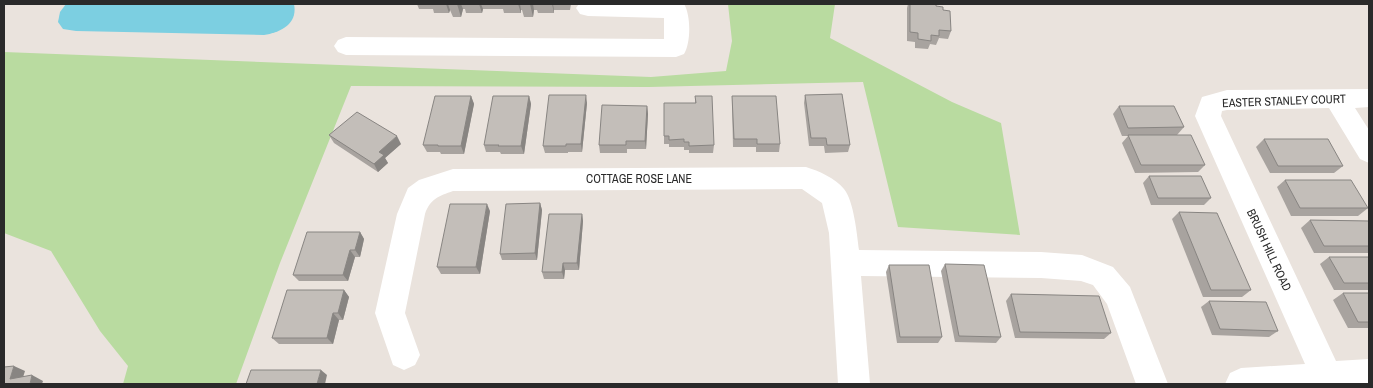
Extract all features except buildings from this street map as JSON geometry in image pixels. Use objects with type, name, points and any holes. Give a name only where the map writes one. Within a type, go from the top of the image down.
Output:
[{"type":"street","points":[[346,46],[584,48],[676,48],[676,10],[588,6],[584,48]]},
{"type":"street","name":"EASTER STANLEY COURT","points":[[1208,116],[1211,104],[1227,100],[1369,98]]},
{"type":"street","points":[[1336,99],[1369,152]]},
{"type":"street","name":"BRUSH HILL ROAD","points":[[1208,116],[1329,381]]},
{"type":"street","name":"COTTAGE ROSE LANE","points":[[404,355],[390,313],[411,214],[418,196],[429,188],[453,180],[806,178],[821,186],[834,197],[843,233],[854,384]]},
{"type":"street","points":[[845,263],[1041,265],[1082,268],[1103,276],[1119,297],[1152,384]]},
{"type":"street","points":[[1241,384],[1329,381],[1369,374]]},
{"type":"green space","points":[[728,4],[835,4],[830,38],[952,102],[1001,123],[1020,235],[898,227],[863,82],[649,87],[351,86],[280,263],[236,384],[123,384],[128,366],[100,331],[51,251],[4,233],[4,52],[651,77],[726,71],[732,41]]},
{"type":"water","points":[[66,4],[294,4],[295,11],[291,22],[287,26],[276,32],[264,35],[76,31],[63,29],[58,22],[60,12]]}]
